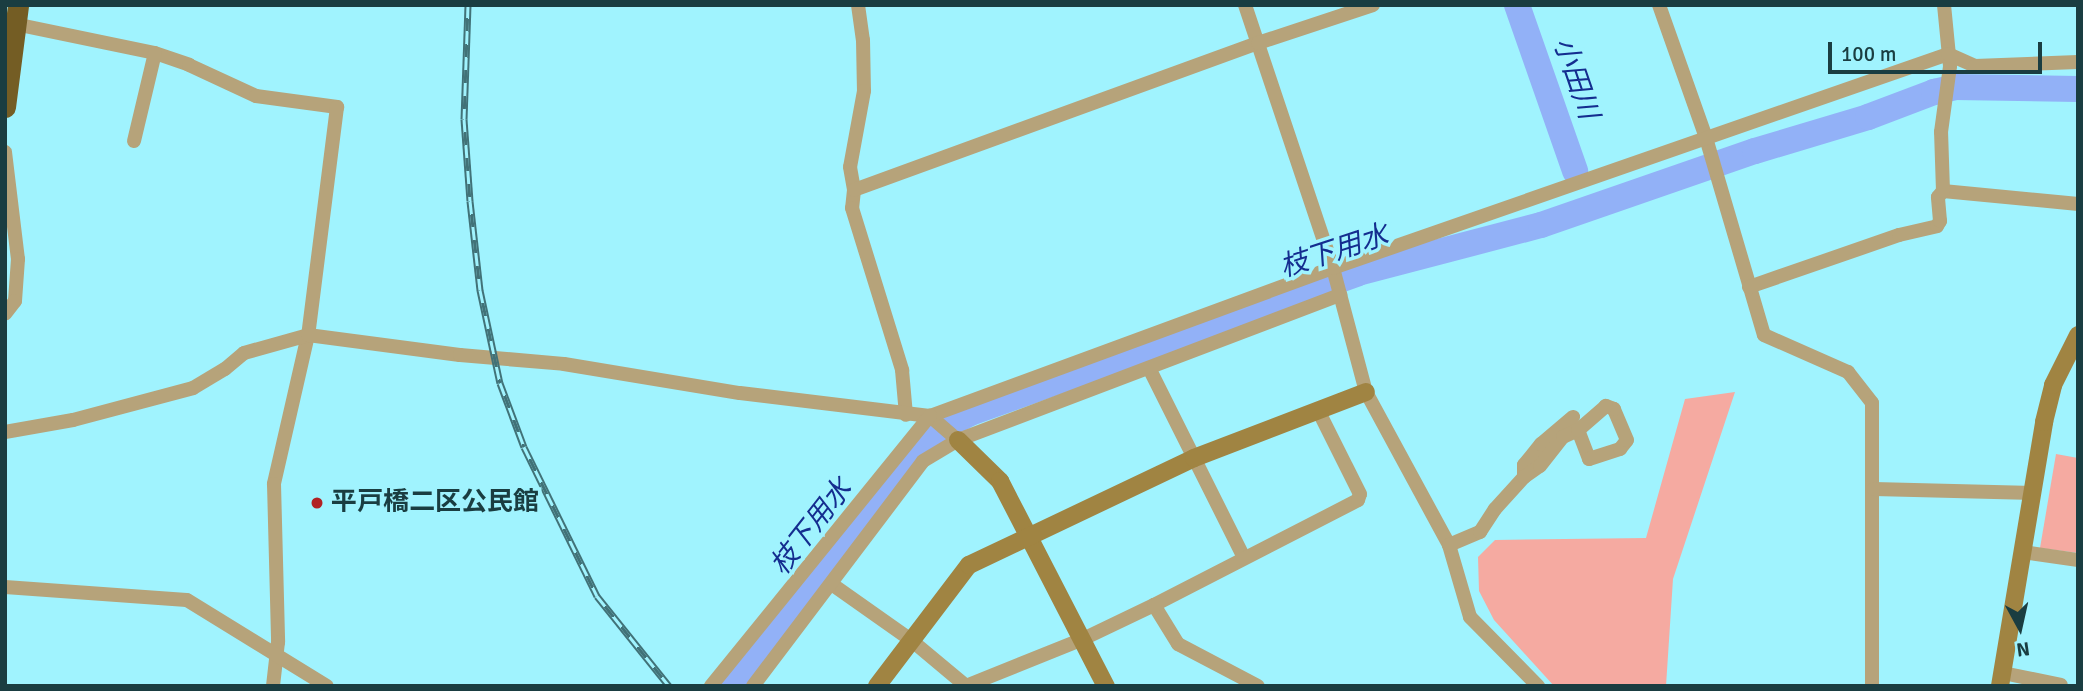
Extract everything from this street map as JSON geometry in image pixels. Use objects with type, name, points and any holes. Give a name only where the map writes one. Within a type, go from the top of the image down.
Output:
[{"type":"highway","points":[[5,107],[12,17]]},
{"type":"street","points":[[858,5],[863,40],[864,91],[850,167],[854,190],[852,208],[902,370],[906,415]]},
{"type":"street","points":[[1245,5],[1334,272],[1366,392],[1449,545],[1470,617],[1538,686]]},
{"type":"street","points":[[854,190],[1258,43],[1373,5]]},
{"type":"street","points":[[1659,5],[1717,172],[1764,335],[1848,372],[1872,403],[1872,686]]},
{"type":"street","points":[[1749,287],[1899,236],[1937,226],[1940,221],[1938,197],[1943,191],[1941,132],[1949,77],[1944,5]]},
{"type":"street","points":[[12,17],[189,65],[256,96],[337,107],[308,335],[274,484],[277,653],[273,686]]},
{"type":"street","points":[[134,141],[155,54]]},
{"type":"street","points":[[5,432],[74,420],[193,388],[225,369],[244,353],[308,335],[460,355],[564,363],[740,393],[933,418],[1706,138],[1948,54],[1975,66],[2078,62]]},
{"type":"street","points":[[5,152],[18,259],[15,301],[5,314]]},
{"type":"street","points":[[1943,191],[2078,204]]},
{"type":"street","points":[[753,686],[833,584],[923,461],[958,440],[1340,295]]},
{"type":"street","points":[[2061,685],[2001,680],[2034,493],[2036,460],[2053,385],[2078,335]]},
{"type":"street","points":[[1149,368],[1244,558]]},
{"type":"street","points":[[877,686],[969,565],[1194,458],[1366,392]]},
{"type":"street","points":[[833,584],[911,640],[966,686],[1083,639],[1154,606],[1361,497],[1318,410]]},
{"type":"street","points":[[933,418],[1000,481],[1030,534],[1106,686]]},
{"type":"street","points":[[711,686],[933,418]]},
{"type":"street","points":[[1449,545],[1480,532],[1495,509],[1524,477],[1540,466],[1576,423]]},
{"type":"street","points":[[1874,489],[2034,493]]},
{"type":"street","points":[[2023,552],[2078,560]]},
{"type":"street","points":[[5,587],[187,600],[327,686]]},
{"type":"street","points":[[1154,606],[1178,644],[1258,686]]},
{"type":"shaded area","points":[[1735,392],[1673,579],[1666,686],[1554,686],[1494,620],[1479,591],[1478,557],[1495,540],[1646,538],[1685,399]]},
{"type":"shaded area","points":[[2056,454],[2078,458],[2078,553],[2040,548]]},
{"type":"waterway","name":"小田川","points":[[1517,5],[1575,171]]},
{"type":"waterway","name":"枝下用水","points":[[729,686],[760,651],[908,453],[930,435],[970,413],[1358,273],[1541,225],[1755,151],[1868,117],[1934,92],[1955,87],[2078,89]]},
{"type":"railway","points":[[468,5],[464,119],[470,201],[480,290],[500,383],[524,447],[597,596],[669,686]]},
{"type":"place","name":"平戸橋二区公民館","points":[[317,503]]}]
